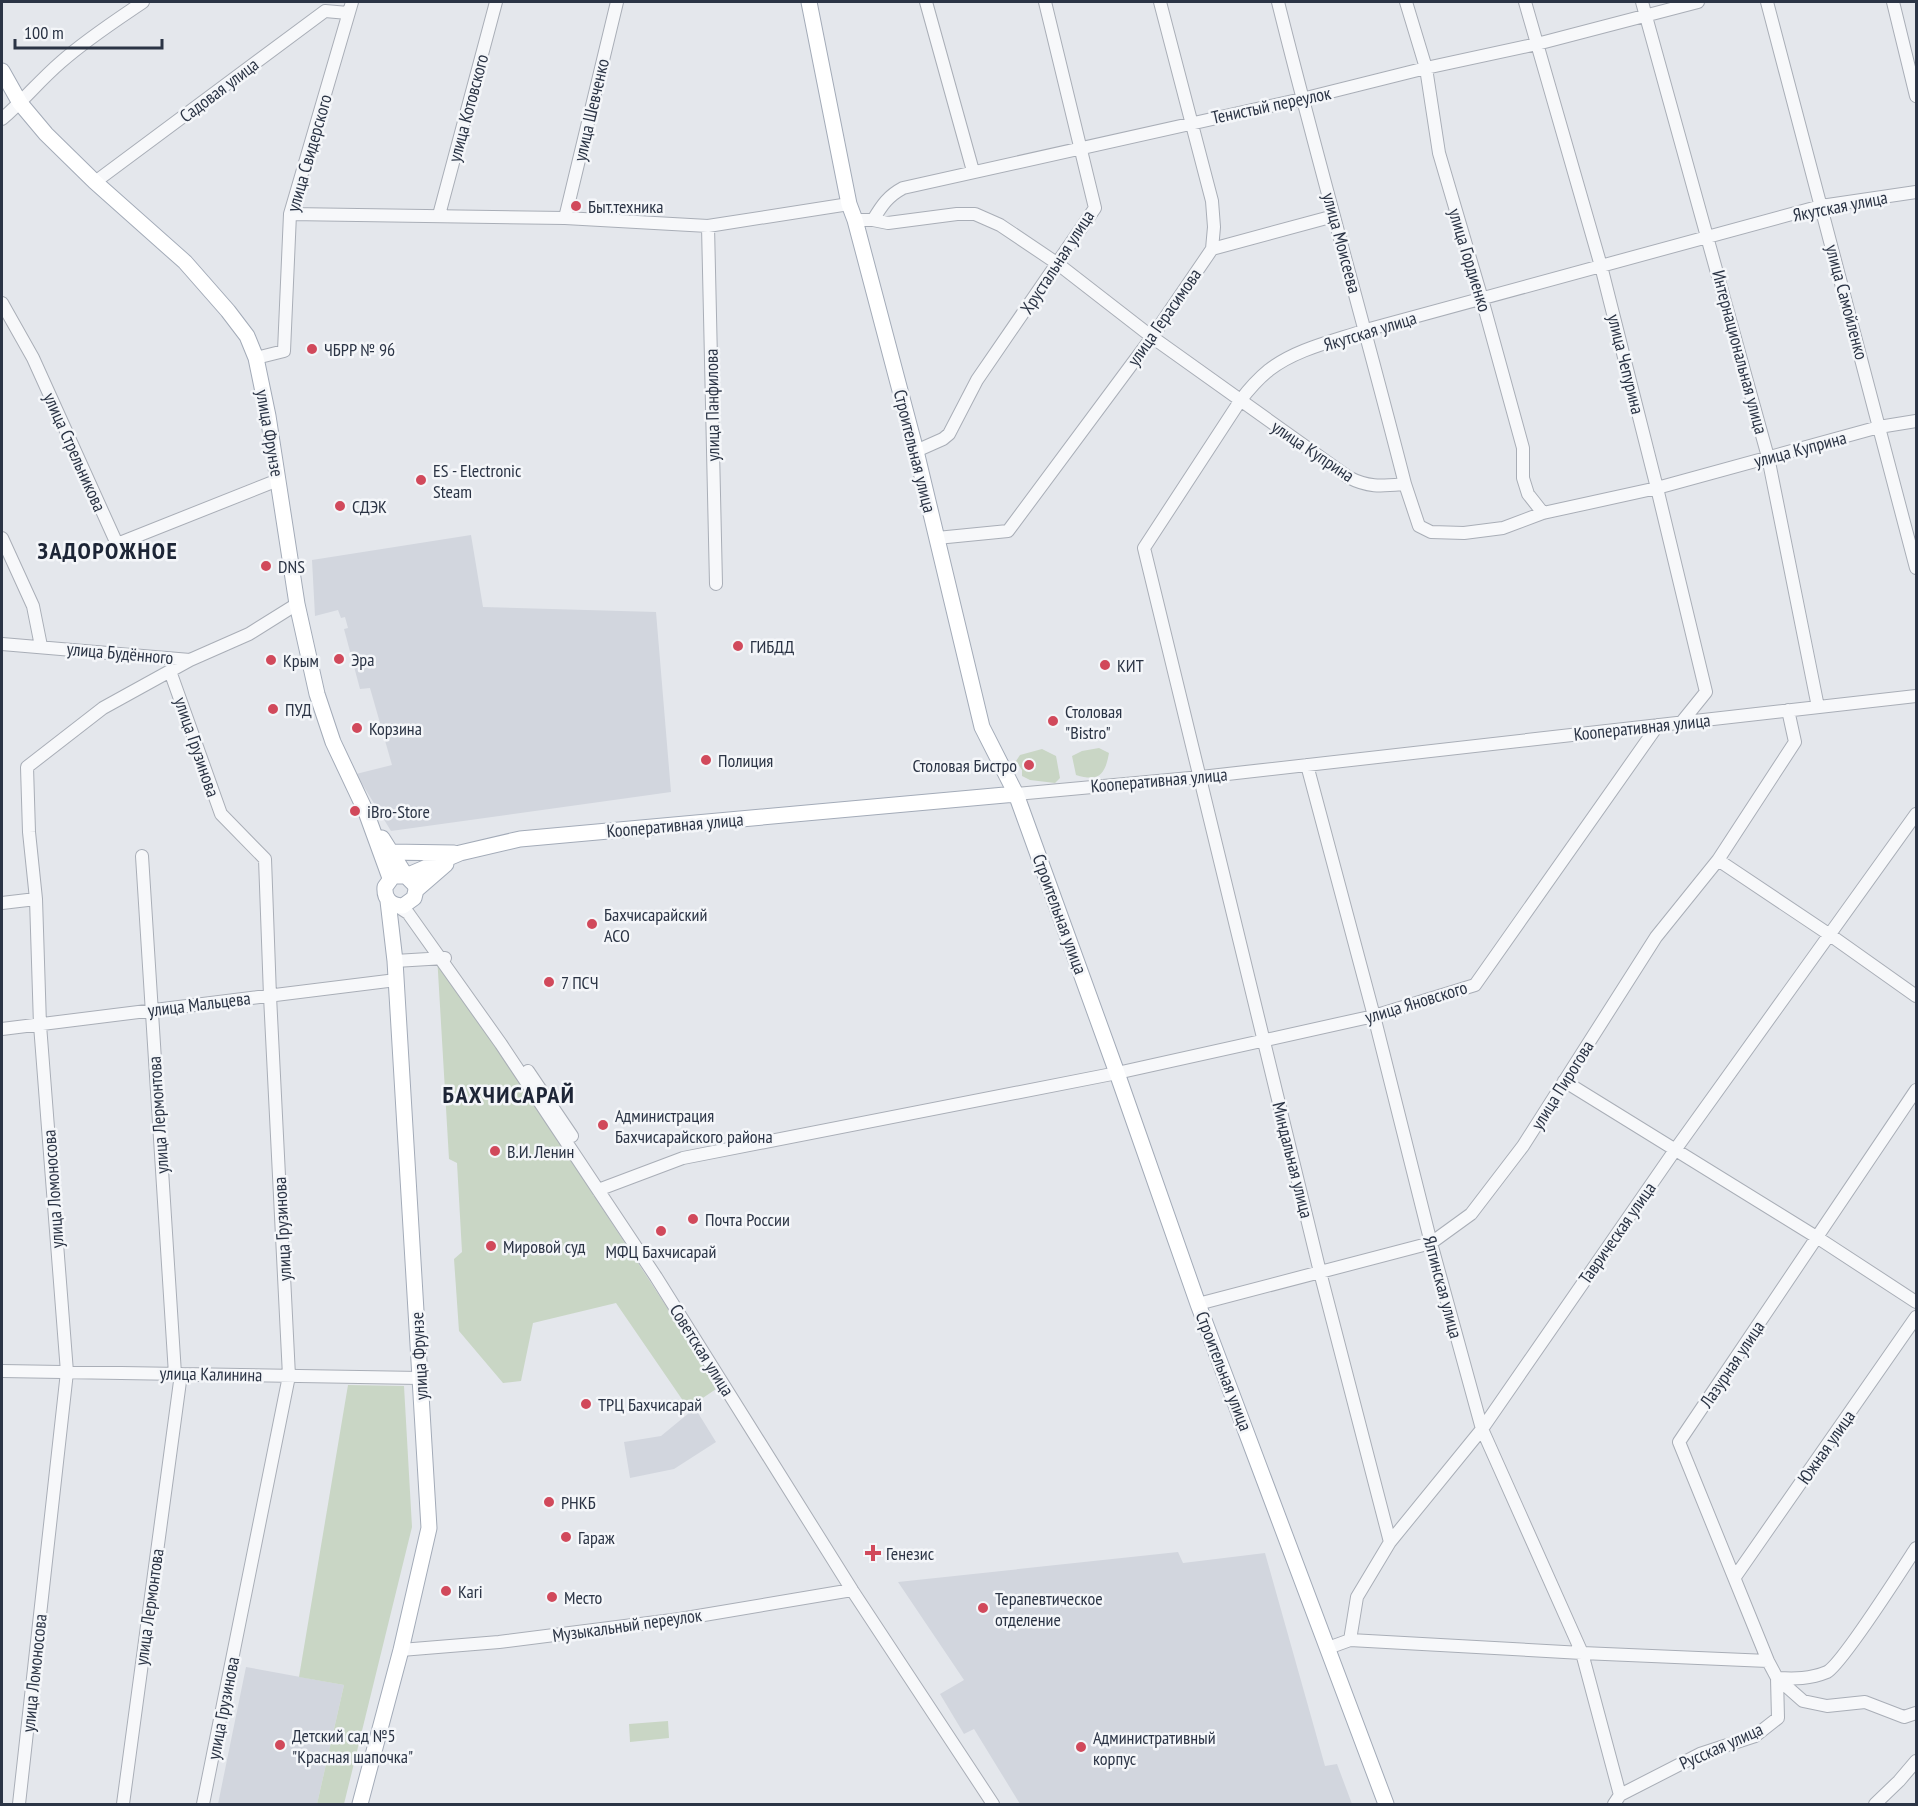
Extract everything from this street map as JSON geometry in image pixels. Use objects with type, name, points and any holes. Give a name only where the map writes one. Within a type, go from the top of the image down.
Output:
[{"type":"main road","name":"Строительная улица","points":[[809,2],[849,204],[916,451],[982,727],[1016,794],[1198,1304],[1386,1804]]},
{"type":"main road","name":"улица Фрунзе","points":[[2,71],[20,103],[46,134],[95,182],[185,262],[247,336],[256,358],[297,604],[317,694],[333,742],[366,812],[390,878],[386,882],[384,892],[403,901],[395,961],[429,1528],[401,1650],[360,1804]]},
{"type":"main road","name":"Кооперативная улица","points":[[390,878],[398,875],[406,876],[460,853],[520,839],[1016,794]]},
{"type":"main road","points":[[366,812],[406,876],[412,880],[403,901]]},
{"type":"main road","points":[[390,852],[460,853]]},
{"type":"main road","points":[[403,901],[460,853]]},
{"type":"street","points":[[2,119],[89,38],[143,2]]},
{"type":"street","name":"улица Котовского","points":[[439,215],[496,2]]},
{"type":"street","name":"улица Шевченко","points":[[566,218],[617,2]]},
{"type":"street","points":[[926,2],[973,171]]},
{"type":"street","name":"Хрустальная улица","points":[[916,451],[943,440],[949,434],[977,380],[1095,208],[1045,2]]},
{"type":"street","name":"улица Герасимова","points":[[937,538],[1008,531],[1152,337],[1212,249],[1214,227],[1212,201],[1160,2]]},
{"type":"street","name":"улица Моисеева","points":[[1278,2],[1405,484]]},
{"type":"street","name":"улица Гордиенко","points":[[1406,2],[1426,68],[1439,153],[1523,447],[1523,478],[1528,494],[1543,513]]},
{"type":"street","name":"улица Чепурина","points":[[1525,2],[1601,266],[1706,692],[1682,723]]},
{"type":"street","name":"Интернациональная улица","points":[[1642,2],[1768,457],[1818,707]]},
{"type":"street","name":"Тенистый переулок","points":[[873,220],[884,201],[903,188],[1538,44],[1698,2]]},
{"type":"street","name":"улица Самойленко","points":[[1767,2],[1917,568]]},
{"type":"street","points":[[1893,2],[1917,96]]},
{"type":"street","name":"Садовая улица","points":[[95,182],[325,11],[350,7]]},
{"type":"street","name":"улица Свидерского","points":[[256,358],[284,351],[290,214],[350,7]]},
{"type":"street","name":"Якутская улица","points":[[1201,777],[1144,548],[1240,400],[1271,368],[1292,356],[1366,330],[1482,298],[1821,206],[1917,192]]},
{"type":"street","points":[[290,214],[566,218],[708,226],[849,204]]},
{"type":"street","name":"улица Куприна","points":[[873,220],[888,223],[957,214],[975,214],[1000,225],[1058,264],[1152,337],[1348,477],[1372,486],[1405,484],[1419,526],[1431,532],[1464,533],[1503,528],[1543,513],[1657,488],[1879,427],[1917,421]]},
{"type":"street","points":[[1212,249],[1334,216]]},
{"type":"street","points":[[855,220],[873,220]]},
{"type":"street","name":"улица Панфилова","points":[[708,226],[716,585]]},
{"type":"street","name":"улица Стрельникова","points":[[2,303],[33,358],[117,544],[278,480]]},
{"type":"street","points":[[2,538],[33,606],[41,646]]},
{"type":"street","name":"улица Будённого","points":[[2,644],[190,660],[249,634],[297,604]]},
{"type":"street","name":"улица Ломоносова","points":[[19,1804],[67,1372],[40,1025],[36,899],[29,832],[27,767],[103,708],[190,660]]},
{"type":"street","name":"улица Грузинова","points":[[171,671],[220,814],[265,860],[289,1376],[203,1804]]},
{"type":"street","name":"Кооперативная улица","points":[[1016,794],[1201,777],[1917,696]]},
{"type":"street","name":"улица Пирогова","points":[[1198,1304],[1431,1243],[1471,1214],[1523,1146],[1656,937],[1718,860],[1795,741],[1788,710]]},
{"type":"street","name":"улица Яновского","points":[[602,1189],[683,1158],[1117,1073],[1374,1016],[1475,985],[1658,725]]},
{"type":"street","name":"Ялтинская улица","points":[[1306,765],[1482,1429],[1582,1653],[1617,1799]]},
{"type":"street","name":"Миндальная улица","points":[[1201,777],[1320,1272],[1390,1542]]},
{"type":"street","name":"Таврическая улица","points":[[1350,1640],[1357,1598],[1390,1542],[1482,1429],[1675,1149],[1917,814]]},
{"type":"street","name":"улица Лермонтова","points":[[123,1804],[178,1374],[142,856]]},
{"type":"street","points":[[1718,860],[1917,996]]},
{"type":"street","points":[[2,903],[36,899]]},
{"type":"street","points":[[403,901],[408,913],[445,958],[501,1044],[602,1189]]},
{"type":"street","points":[[395,961],[445,958]]},
{"type":"street","name":"улица Мальцева","points":[[2,1029],[396,980]]},
{"type":"street","points":[[1564,1081],[1917,1302]]},
{"type":"street","name":"Лазурная улица","points":[[1768,1661],[1679,1442],[1917,1090]]},
{"type":"street","name":"Советская улица","points":[[602,1189],[659,1275],[852,1590],[993,1804]]},
{"type":"street","name":"Южная улица","points":[[1735,1577],[1917,1317]]},
{"type":"street","name":"улица Калинина","points":[[2,1371],[420,1378]]},
{"type":"street","points":[[1777,1678],[1803,1680],[1830,1671],[1917,1548]]},
{"type":"street","name":"Музыкальный переулок","points":[[401,1650],[499,1642],[668,1620],[852,1590]]},
{"type":"street","points":[[1328,1648],[1350,1640],[1768,1661]]},
{"type":"street","name":"Русская улица","points":[[1617,1799],[1700,1754],[1755,1736],[1778,1718],[1777,1678],[1768,1661]]},
{"type":"street","points":[[1777,1678],[1803,1701],[1827,1706],[1864,1702],[1904,1717],[1917,1713]]},
{"type":"street","points":[[1875,1804],[1917,1761]]},
{"type":"shaded area","points":[[471,535],[483,607],[656,612],[671,792],[391,831],[356,774],[392,765],[370,688],[360,689],[344,629],[348,628],[345,617],[341,618],[338,610],[315,616],[312,560]]},
{"type":"shaded area","points":[[695,1408],[716,1442],[674,1469],[630,1478],[624,1442],[661,1436]]},
{"type":"shaded area","points":[[1178,1552],[1183,1563],[1265,1553],[1325,1766],[1337,1764],[1352,1804],[1020,1804],[974,1729],[964,1734],[940,1694],[964,1680],[898,1582]]},
{"type":"shaded area","name":"Детский сад №5 \"Красная шапочка\"","points":[[246,1667],[344,1685],[317,1804],[218,1804]]},
{"type":"green space","points":[[1099,748],[1109,753],[1100,775],[1090,778],[1076,775],[1072,756],[1082,751]]},
{"type":"green space","points":[[1042,749],[1056,756],[1060,778],[1055,783],[1030,780],[1022,776],[1022,770],[1016,761],[1020,755]]},
{"type":"green space","points":[[437,955],[719,1387],[688,1408],[616,1303],[533,1323],[521,1381],[503,1383],[459,1331],[454,1259],[462,1252],[457,1163],[449,1159]]},
{"type":"green space","points":[[348,1385],[404,1386],[412,1527],[344,1804],[317,1804],[344,1685],[299,1677]]},
{"type":"green space","points":[[668,1721],[669,1738],[630,1742],[629,1724]]},
{"type":"place","name":"Быт.техника","points":[[576,206]]},
{"type":"place","name":"ЧБРР № 96","points":[[312,349]]},
{"type":"place","name":"ES - Electronic Steam","points":[[421,480]]},
{"type":"place","name":"СДЭК","points":[[340,506]]},
{"type":"place","name":"DNS","points":[[266,566]]},
{"type":"place","name":"ГИБДД","points":[[738,646]]},
{"type":"place","name":"Эра","points":[[339,659]]},
{"type":"place","name":"Крым","points":[[271,660]]},
{"type":"place","name":"КИТ","points":[[1105,665]]},
{"type":"place","name":"ПУД","points":[[273,709]]},
{"type":"place","name":"Столовая \"Bistro\"","points":[[1053,721]]},
{"type":"place","name":"Корзина","points":[[357,728]]},
{"type":"place","name":"Полиция","points":[[706,760]]},
{"type":"place","name":"Столовая Бистро","points":[[1029,765]]},
{"type":"place","name":"iBro-Store","points":[[355,811]]},
{"type":"place","name":"Бахчисарайский АСО","points":[[592,924]]},
{"type":"place","name":"7 ПСЧ","points":[[549,982]]},
{"type":"place","name":"Администрация Бахчисарайского района","points":[[603,1125]]},
{"type":"place","name":"В.И. Ленин","points":[[495,1151]]},
{"type":"place","name":"Почта России","points":[[693,1219]]},
{"type":"place","name":"МФЦ Бахчисарай","points":[[661,1231]]},
{"type":"place","name":"Мировой суд","points":[[491,1246]]},
{"type":"place","name":"ТРЦ Бахчисарай","points":[[586,1404]]},
{"type":"place","name":"РНКБ","points":[[549,1502]]},
{"type":"place","name":"Гараж","points":[[566,1537]]},
{"type":"place","name":"Генезис","points":[[873,1553]]},
{"type":"place","name":"Kari","points":[[446,1591]]},
{"type":"place","name":"Место","points":[[552,1597]]},
{"type":"place","name":"Терапевтическое отделение","points":[[983,1608]]},
{"type":"place","name":"Детский сад №5 \"Красная шапочка\"","points":[[280,1745]]},
{"type":"place","name":"Административный корпус","points":[[1081,1747]]},
{"type":"district","name":"ЗАДОРОЖНОЕ","points":[[108,550]]},
{"type":"district","name":"БАХЧИСАРАЙ","points":[[509,1094]]}]
